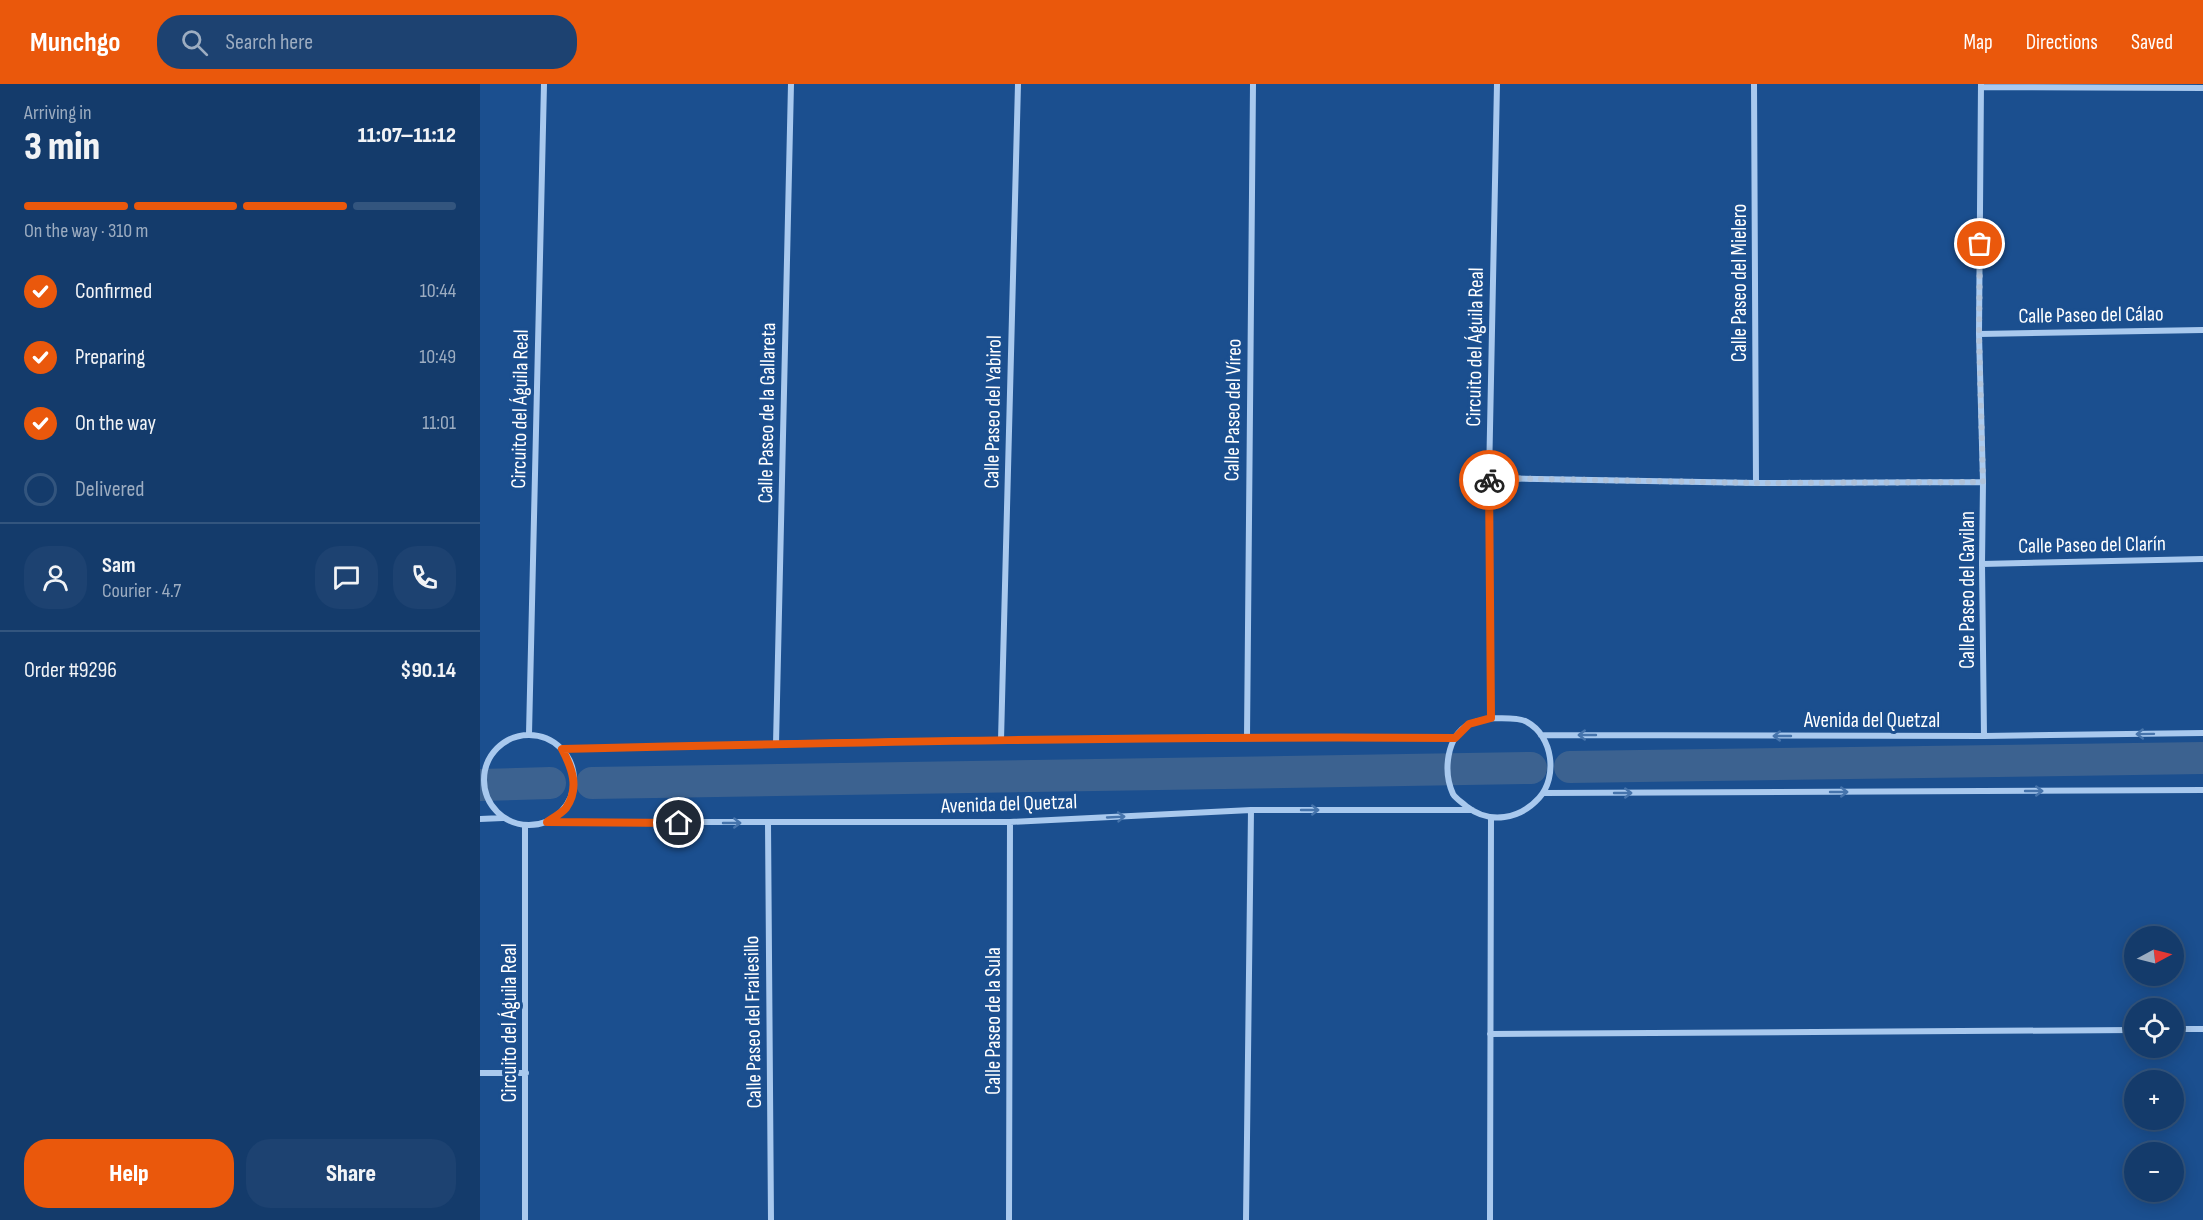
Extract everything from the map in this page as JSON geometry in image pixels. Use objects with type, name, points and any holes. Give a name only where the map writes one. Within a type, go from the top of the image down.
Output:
[{"type":"street","name":"Circuito del Águila Real","points":[[529,734],[544,84]]},
{"type":"street","name":"Calle Paseo de la Gallareta","points":[[776,744],[792,84]]},
{"type":"street","name":"Calle Paseo del Yabirol","points":[[1001,740],[1018,84]]},
{"type":"street","name":"Calle Paseo del Víreo","points":[[1247,737],[1253,84]]},
{"type":"street","name":"Circuito del Águila Real","points":[[1491,718],[1489,478],[1497,84]]},
{"type":"street","name":"Calle Paseo del Mielero","points":[[1754,84],[1756,483]]},
{"type":"street","points":[[1981,86],[2203,88]]},
{"type":"street","name":"Calle Paseo del Gavilan","points":[[1981,86],[1979,334],[1983,482],[1984,736]]},
{"type":"street","name":"Calle Paseo del Cálao","points":[[1979,334],[2203,330]]},
{"type":"street","points":[[1489,478],[1756,483],[1983,482]]},
{"type":"street","name":"Calle Paseo del Clarín","points":[[1982,564],[2203,559]]},
{"type":"street","points":[[1491,718],[1527,721],[1541,735],[1550,754],[1551,774],[1544,794],[1530,808],[1512,817],[1491,818],[1472,810],[1454,796],[1448,758],[1455,738],[1469,724],[1491,718]]},
{"type":"street","name":"Avenida del Quetzal","points":[[1541,735],[1984,736],[2203,733]]},
{"type":"street","points":[[480,819],[502,817],[525,826],[547,822],[566,808],[573,788],[572,768],[562,749],[547,738],[529,734],[506,741],[489,758],[483,780],[488,801],[502,817]]},
{"type":"street","points":[[562,749],[1001,740],[1247,737],[1455,738]]},
{"type":"street","points":[[480,758],[489,758]]},
{"type":"street","points":[[1544,794],[2203,790]]},
{"type":"street","points":[[1246,1220],[1251,810]]},
{"type":"street","name":"Avenida del Quetzal","points":[[547,822],[1010,822],[1251,810],[1472,810]]},
{"type":"street","points":[[1490,1220],[1491,818]]},
{"type":"street","name":"Calle Paseo de la Sula","points":[[1009,1220],[1010,822]]},
{"type":"street","name":"Calle Paseo del Frailesillo","points":[[768,823],[771,1220]]},
{"type":"street","name":"Circuito del Águila Real","points":[[525,826],[525,1220]]},
{"type":"street","points":[[2184,1029],[2203,1029]]},
{"type":"street","points":[[1490,1034],[2124,1030]]},
{"type":"street","points":[[480,1073],[526,1073]]},
{"type":"waterway","points":[[1570,767],[2203,758]]},
{"type":"waterway","points":[[592,783],[1531,768]]},
{"type":"waterway","points":[[480,785],[550,783]]},
{"type":"way so far","points":[[1489,480],[1489,478],[1756,483],[1983,482],[1979,334],[1980,244]]},
{"type":"route","points":[[679,823],[547,822],[566,808],[573,788],[572,768],[562,749],[1247,737],[1455,738],[1469,724],[1491,718],[1489,480]]}]
